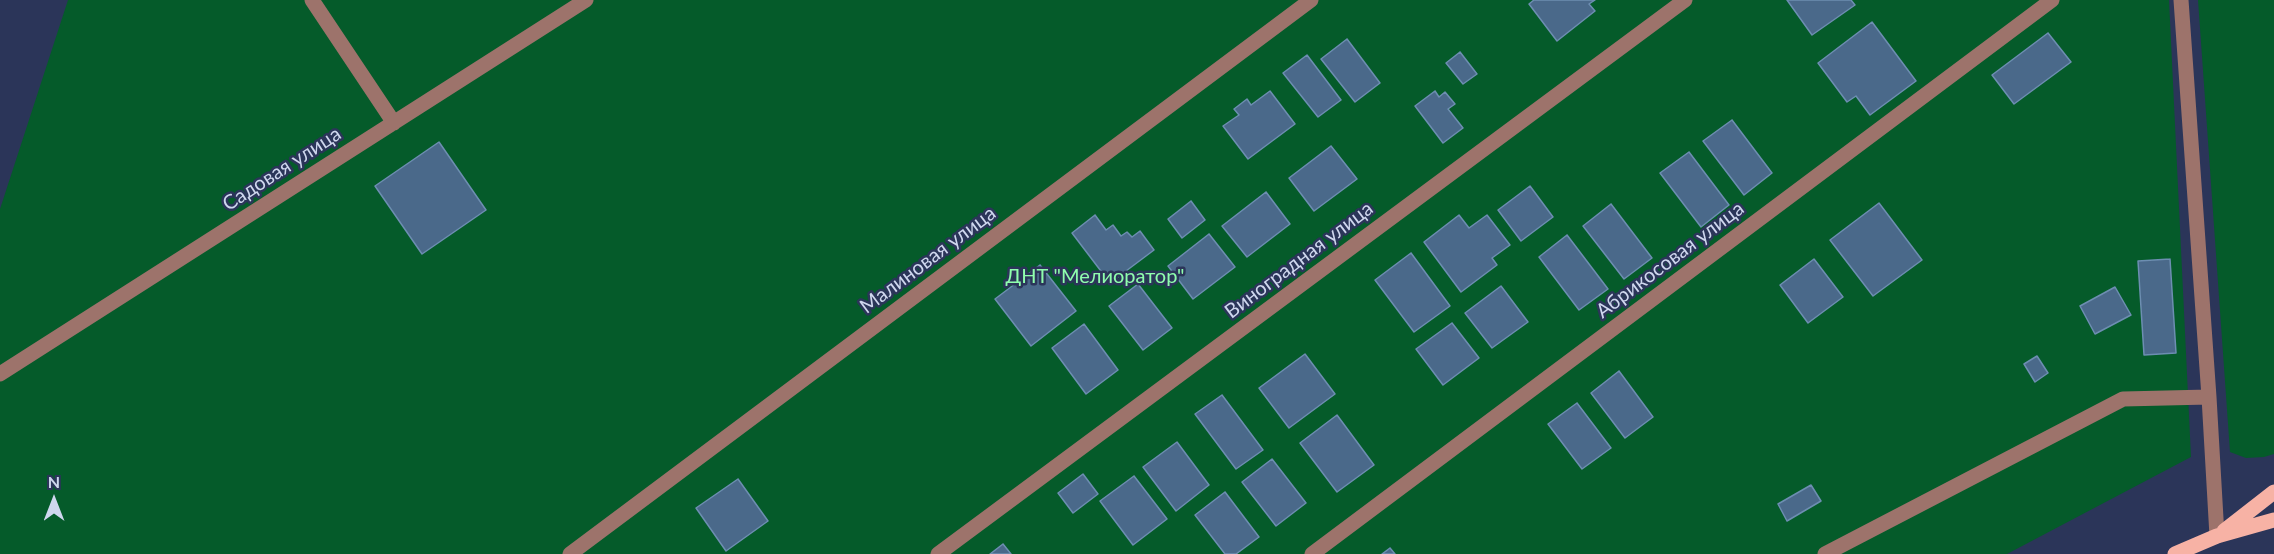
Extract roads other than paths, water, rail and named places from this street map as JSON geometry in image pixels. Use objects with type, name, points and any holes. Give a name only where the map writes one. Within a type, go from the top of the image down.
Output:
[{"type":"main road","points":[[2217,536],[2274,492]]},
{"type":"main road","points":[[2175,554],[2217,536],[2274,520]]},
{"type":"street","points":[[312,0],[394,123]]},
{"type":"street","name":"Садовая улица","points":[[0,374],[586,0]]},
{"type":"street","name":"Малиновая улица","points":[[570,554],[1311,0]]},
{"type":"street","name":"Виноградная улица","points":[[938,554],[1685,0]]},
{"type":"street","name":"Абрикосовая улица","points":[[1312,554],[2052,0]]},
{"type":"street","points":[[2181,0],[2217,536]]},
{"type":"street","points":[[1825,554],[2123,399],[2209,397]]},
{"type":"park label","name":"ДНТ \"Мелиоратор\"","points":[[1095,277]]}]
